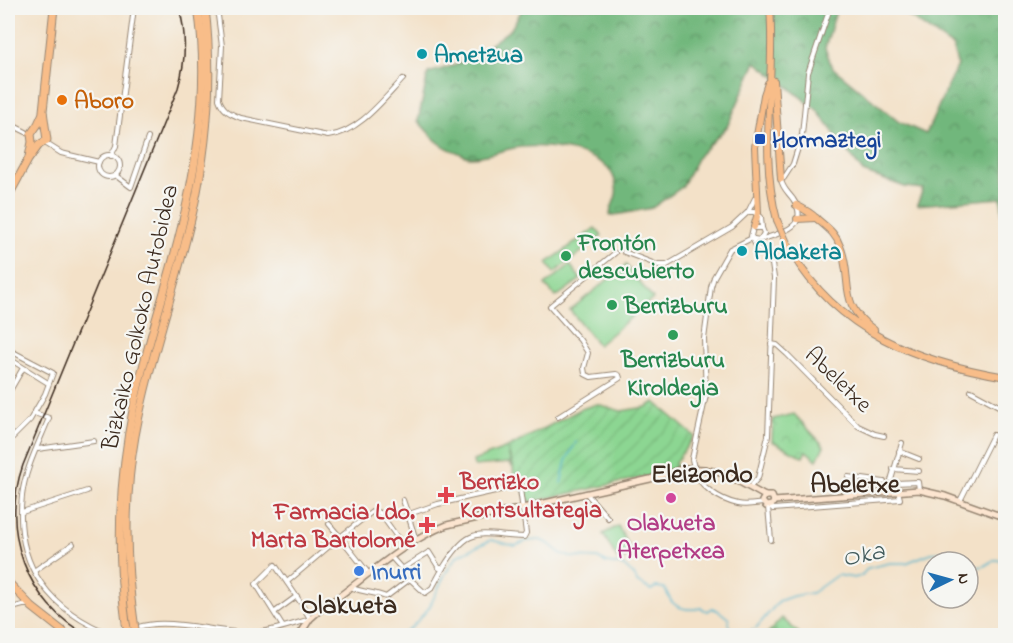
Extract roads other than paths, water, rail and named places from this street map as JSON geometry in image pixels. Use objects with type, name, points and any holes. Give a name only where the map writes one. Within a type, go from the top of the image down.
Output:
[{"type":"highway","points":[[8,197],[39,143],[48,136],[43,111],[54,8]]},
{"type":"highway","name":"Bizkaiko Golkoko Autobidea","points":[[136,636],[130,622],[120,559],[119,512],[123,466],[135,403],[174,259],[193,171],[203,90],[198,8]]},
{"type":"highway","name":"Bizkaiko Golkoko Autobidea","points":[[127,634],[130,622],[127,510],[131,466],[142,404],[193,212],[201,172],[209,89],[205,8]]},
{"type":"highway","points":[[39,143],[31,134],[43,111]]},
{"type":"highway","points":[[34,129],[45,130]]},
{"type":"highway","points":[[8,582],[32,607],[69,636]]},
{"type":"main road","points":[[770,8],[781,179]]},
{"type":"main road","points":[[772,58],[767,135],[769,189],[777,220],[791,252],[808,278],[834,306],[861,327],[891,343],[952,366],[1005,378]]},
{"type":"main road","points":[[758,228],[755,147],[764,95],[771,74]]},
{"type":"main road","points":[[796,205],[813,214],[828,227],[839,244],[854,311],[865,324],[891,343]]},
{"type":"main road","points":[[797,219],[816,218]]},
{"type":"street","points":[[111,156],[116,146],[134,8]]},
{"type":"street","points":[[217,8],[222,46],[219,99],[221,106],[241,118],[328,136],[339,135],[370,114],[403,79]]},
{"type":"street","points":[[830,8],[808,73],[802,135],[793,164],[781,179],[781,184],[796,205],[797,219],[789,231],[740,243],[730,249],[714,277],[704,339],[706,395],[692,459],[696,479],[705,488],[731,502],[767,505],[773,509],[900,499],[909,490]]},
{"type":"street","points":[[8,123],[26,132]]},
{"type":"street","points":[[115,175],[131,187],[148,138]]},
{"type":"street","points":[[39,143],[61,153],[99,162]]},
{"type":"street","points":[[111,156],[117,159],[120,166],[115,175],[108,177],[102,175],[98,169],[99,162],[104,157],[111,156]]},
{"type":"street","points":[[624,252],[658,265],[666,264],[732,227],[745,217],[756,197]]},
{"type":"street","points":[[748,212],[758,213]]},
{"type":"street","points":[[745,217],[764,234],[761,239]]},
{"type":"street","points":[[758,228],[776,235]]},
{"type":"street","points":[[753,240],[751,232],[758,228]]},
{"type":"street","name":"Abeletxe","points":[[750,487],[758,478],[768,436],[774,270],[753,240]]},
{"type":"street","points":[[558,417],[620,378],[616,374],[591,377],[585,374],[584,368],[588,353],[580,340],[550,306],[586,279],[615,253]]},
{"type":"street","name":"Abeletxe","points":[[771,344],[777,345],[858,426],[884,436]]},
{"type":"street","points":[[9,349],[8,358],[48,383]]},
{"type":"street","points":[[9,349],[53,373],[45,394],[30,420],[9,441]]},
{"type":"street","points":[[8,394],[23,368]]},
{"type":"street","points":[[971,391],[1005,410]]},
{"type":"street","points":[[34,412],[49,418],[25,483],[22,512],[24,540],[34,571],[42,585],[64,609],[89,625],[115,636]]},
{"type":"street","points":[[8,433],[9,441]]},
{"type":"street","points":[[960,501],[993,435]]},
{"type":"street","points":[[37,450],[93,441]]},
{"type":"street","points":[[902,443],[893,469],[893,482],[918,482],[919,490]]},
{"type":"street","points":[[899,451],[919,459]]},
{"type":"street","points":[[679,470],[692,459]]},
{"type":"street","points":[[120,636],[142,625],[150,624],[249,633],[310,619],[405,548],[447,525],[650,479],[679,470],[694,468],[713,470],[765,496],[770,495],[774,501]]},
{"type":"street","points":[[893,469],[919,471]]},
{"type":"street","points":[[848,477],[884,482]]},
{"type":"street","points":[[757,490],[758,478]]},
{"type":"street","points":[[353,588],[368,593],[375,592],[386,597],[410,579],[422,592],[430,592],[455,548],[467,537],[489,534],[524,537],[526,532],[518,487],[438,504],[408,515]]},
{"type":"street","points":[[767,505],[774,501],[919,490],[960,501],[1005,518]]},
{"type":"street","points":[[22,512],[87,491]]},
{"type":"street","points":[[898,491],[900,499]]},
{"type":"street","points":[[586,493],[608,518]]},
{"type":"street","points":[[765,496],[771,540]]},
{"type":"street","points":[[403,500],[416,541]]},
{"type":"street","points":[[287,582],[373,511],[380,513],[405,548]]},
{"type":"street","points":[[329,524],[369,574]]},
{"type":"street","points":[[34,571],[73,544]]},
{"type":"street","points":[[392,558],[402,569],[429,552],[439,568],[442,568]]},
{"type":"street","points":[[283,627],[256,584],[274,565],[297,596],[310,619]]},
{"type":"street","points":[[275,612],[297,596]]},
{"type":"street","points":[[8,603],[12,608],[23,605],[32,607]]},
{"type":"street","points":[[299,636],[310,619]]},
{"type":"waterway","points":[[561,483],[566,461],[574,446]]},
{"type":"waterway","name":"Oka","points":[[398,636],[412,627],[429,608],[445,574],[457,556],[491,540],[515,546],[527,541],[540,540],[570,557],[597,558],[607,563],[624,566],[635,576],[637,582],[651,590],[656,587],[664,588],[672,602],[679,607],[701,608],[707,611],[712,608],[729,619],[729,627],[737,634],[753,630]]},
{"type":"waterway","name":"Oka","points":[[756,628],[779,601],[812,593],[837,575],[854,578],[861,576],[868,568],[890,563],[906,563],[920,557]]},
{"type":"waterway","name":"Oka","points":[[980,567],[994,560],[1006,562]]},
{"type":"railway","points":[[89,636],[67,622],[49,605],[34,585],[17,539],[15,515],[17,490],[23,465],[178,88],[185,48],[179,8]]},
{"type":"place","name":"Ametzua","points":[[422,54]]},
{"type":"place","name":"Aboro","points":[[62,100]]},
{"type":"place","name":"Hormaztegi","points":[[760,139]]},
{"type":"place","name":"Aldaketa","points":[[742,251]]},
{"type":"place","name":"Frontón descubierto","points":[[566,256]]},
{"type":"place","name":"Berrizburu","points":[[612,305]]},
{"type":"place","name":"Berrizburu Kiroldegia","points":[[673,335]]},
{"type":"place","name":"Berrizko Kontsultategia","points":[[446,495]]},
{"type":"place","name":"Olakueta Aterpetxea","points":[[671,498]]},
{"type":"place","name":"Farmacia Ldo. Marta Bartolomé","points":[[427,525]]},
{"type":"place","name":"Inurri","points":[[359,571]]},
{"type":"district","name":"Eleizondo","points":[[702,473]]},
{"type":"district","name":"Abeletxe","points":[[855,483]]},
{"type":"district","name":"Olakueta","points":[[349,604]]}]
